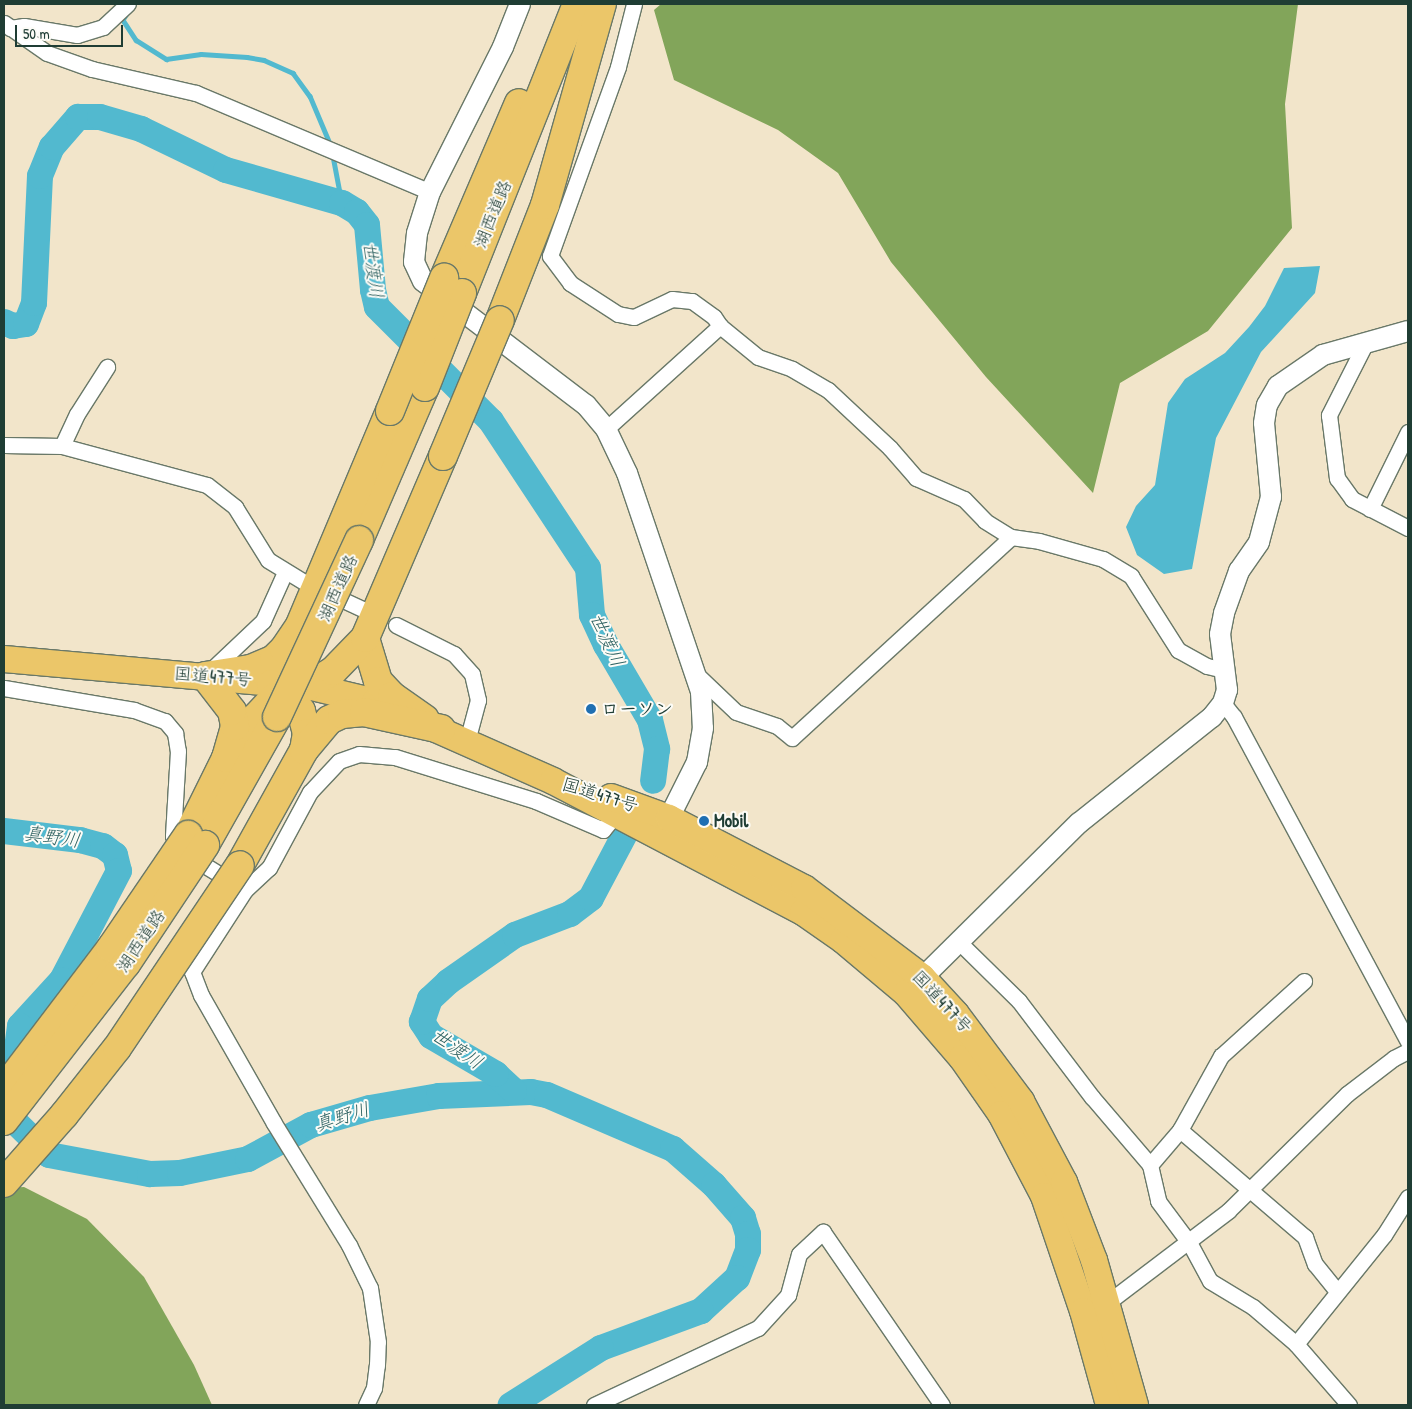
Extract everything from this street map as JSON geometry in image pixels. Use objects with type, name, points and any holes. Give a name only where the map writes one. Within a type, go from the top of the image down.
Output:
[{"type":"highway","points":[[4,1089],[111,948],[197,840],[226,758],[235,726],[234,715],[205,676],[251,669],[268,662],[284,649],[300,625],[390,411],[453,286],[534,72],[560,46],[577,4]]},
{"type":"highway","points":[[226,758],[256,717],[284,694],[333,671],[365,638],[500,320],[545,204],[602,4]]},
{"type":"highway","name":"湖西道路","points":[[4,1121],[62,1050],[126,964],[284,694],[359,540],[425,387],[453,286]]},
{"type":"highway","points":[[284,694],[296,657],[300,625]]},
{"type":"highway","points":[[365,638],[369,660],[378,681],[392,696],[441,729]]},
{"type":"highway","name":"国道477号","points":[[4,659],[205,676],[284,694],[375,702],[467,740],[553,781],[621,808],[771,892],[914,985],[1001,1114],[1029,1165],[1066,1255],[1109,1405]]},
{"type":"highway","points":[[284,694],[304,717],[307,733],[304,750]]},
{"type":"highway","points":[[4,1183],[64,1115],[117,1048],[242,878],[304,750],[329,720],[357,712],[441,729]]},
{"type":"highway","name":"国道477号","points":[[621,808],[669,818],[804,888],[977,1040],[1030,1118],[1064,1182],[1107,1303],[1135,1405]]},
{"type":"street","points":[[7,26],[24,26],[77,35],[103,27],[128,4]]},
{"type":"street","points":[[520,4],[503,47],[430,192],[417,233],[414,262],[423,281],[560,383],[586,405],[606,429],[627,473],[701,692],[703,728],[697,762],[669,818]]},
{"type":"street","points":[[634,4],[618,67],[550,256],[570,283],[618,314],[634,316],[672,300],[692,301],[714,317],[720,326],[758,357],[792,369],[828,390],[890,448],[916,478],[964,499],[985,521],[1012,537],[1039,541],[1103,559],[1131,576],[1178,650],[1207,666],[1224,670]]},
{"type":"street","points":[[7,26],[47,53],[92,69],[196,93],[430,192]]},
{"type":"street","points":[[606,429],[720,326]]},
{"type":"street","points":[[914,985],[1079,823],[1212,717],[1224,703],[1227,690],[1220,634],[1229,593],[1259,542],[1271,497],[1264,423],[1267,405],[1278,386],[1294,372],[1323,355],[1408,332]]},
{"type":"street","points":[[1365,344],[1329,415],[1337,478],[1352,499],[1408,528]]},
{"type":"street","points":[[62,446],[77,414],[107,367]]},
{"type":"street","points":[[1370,509],[1408,432]]},
{"type":"street","points":[[4,445],[62,446],[207,485],[235,507],[268,560],[304,582]]},
{"type":"street","points":[[695,673],[736,712],[777,726],[792,738],[1012,537]]},
{"type":"street","points":[[205,676],[264,621],[285,572]]},
{"type":"street","points":[[324,591],[363,609]]},
{"type":"street","points":[[396,625],[454,654],[472,674],[478,700],[467,740]]},
{"type":"street","points":[[4,688],[134,710],[165,721],[175,733],[178,751],[172,836],[183,852],[242,878]]},
{"type":"street","points":[[1224,703],[1408,1041]]},
{"type":"street","points":[[366,1405],[374,1388],[377,1357],[370,1288],[349,1244],[274,1123],[201,995],[192,972],[242,878],[268,868],[310,792],[324,774],[339,761],[358,754],[395,757],[442,770],[536,801],[594,828],[603,830],[621,808]]},
{"type":"street","points":[[959,942],[1019,1001],[1092,1097],[1150,1165],[1158,1201],[1190,1244],[1210,1281],[1253,1307],[1296,1344],[1349,1405]]},
{"type":"street","points":[[1150,1165],[1180,1130],[1222,1056],[1304,981]]},
{"type":"street","points":[[1107,1303],[1190,1244],[1249,1192],[1347,1094],[1408,1051]]},
{"type":"street","points":[[1180,1130],[1249,1192],[1305,1237],[1315,1264],[1337,1291]]},
{"type":"street","points":[[1296,1344],[1337,1291],[1384,1236],[1408,1197]]},
{"type":"street","points":[[594,1405],[758,1328],[788,1295],[799,1254],[824,1232],[942,1405]]},
{"type":"green space","points":[[661,4],[1298,4],[1285,104],[1292,228],[1208,331],[1120,383],[1093,493],[986,377],[891,262],[838,173],[778,130],[674,80],[654,10]]},
{"type":"green space","points":[[24,1187],[87,1219],[144,1277],[194,1365],[212,1405],[4,1405],[4,1188]]},
{"type":"water","points":[[1320,266],[1315,293],[1261,352],[1216,438],[1192,569],[1164,574],[1137,555],[1126,527],[1136,506],[1155,485],[1168,403],[1185,379],[1225,353],[1249,327],[1265,306],[1284,268]]},
{"type":"waterway","points":[[128,12],[123,20],[136,40],[166,59],[201,54],[247,57],[264,60],[293,73],[310,96],[331,146]]},
{"type":"waterway","name":"世渡川","points":[[4,322],[13,326],[26,324],[34,303],[40,176],[52,147],[78,117],[100,117],[141,129],[226,170],[342,203],[357,212],[367,225],[373,290],[377,307],[491,421],[588,568],[592,615],[606,645],[650,720],[657,749],[653,781]]},
{"type":"waterway","points":[[333,156],[342,203]]},
{"type":"waterway","name":"世渡川","points":[[514,1091],[496,1074],[431,1036],[422,1022],[430,999],[448,982],[515,935],[570,914],[591,898],[628,828]]},
{"type":"waterway","name":"真野川","points":[[4,831],[80,840],[103,846],[115,855],[119,871],[62,980],[20,1026],[8,1115],[49,1155],[150,1174],[180,1173],[248,1159],[311,1125],[370,1108],[439,1096],[531,1092],[547,1095],[673,1149],[714,1185],[743,1218],[748,1234],[748,1250],[737,1278],[701,1311],[601,1348],[511,1405]]},
{"type":"place","name":"ローソン","points":[[591,709]]},
{"type":"place","name":"Mobil","points":[[704,821]]}]
